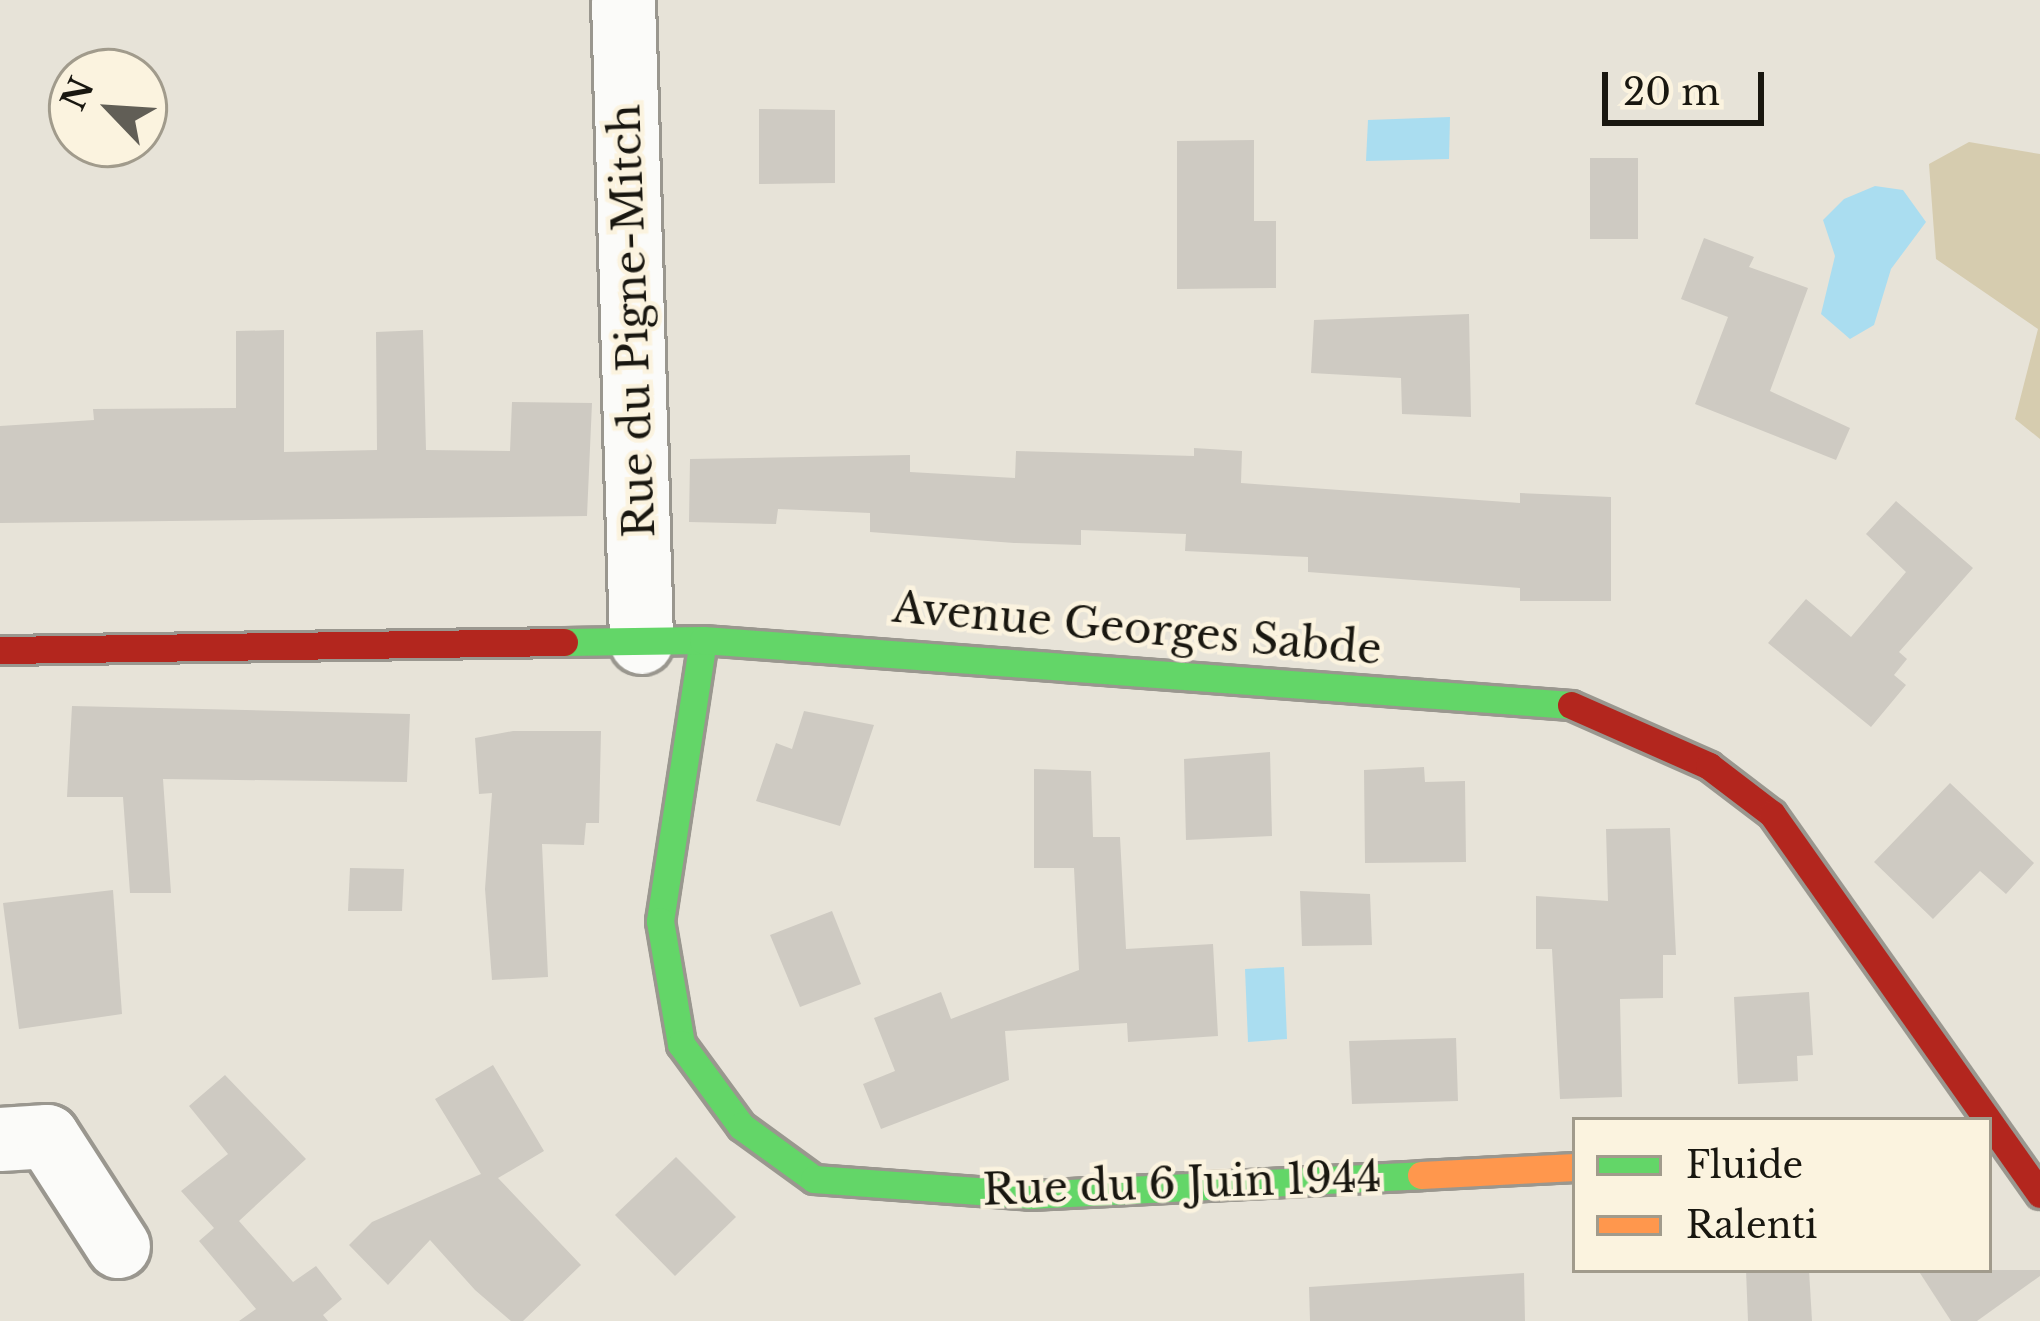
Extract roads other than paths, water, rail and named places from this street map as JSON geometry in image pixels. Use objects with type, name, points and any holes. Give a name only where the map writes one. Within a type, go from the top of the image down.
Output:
[{"type":"street","name":"Rue du Pigne-Mitch","points":[[623,0],[640,642]]},
{"type":"street","name":"Avenue Georges Sabde","points":[[0,650],[703,640],[1544,698],[1626,723],[1709,766],[1772,814],[1981,1117]]},
{"type":"street","name":"Rue du 6 Juin 1944","points":[[703,640],[660,922],[681,1044],[741,1126],[814,1179],[1030,1196],[1572,1167]]},
{"type":"street","name":"Avenue Georges Sabde","points":[[1992,1134],[2013,1164]]},
{"type":"street","points":[[0,1139],[47,1136],[118,1246]]},
{"type":"water","points":[[1450,117],[1449,159],[1366,161],[1368,120]]},
{"type":"water","points":[[1875,186],[1903,190],[1926,222],[1891,269],[1874,325],[1850,339],[1821,314],[1835,256],[1823,220],[1844,199]]},
{"type":"water","points":[[1284,967],[1287,1039],[1248,1042],[1245,969]]}]
